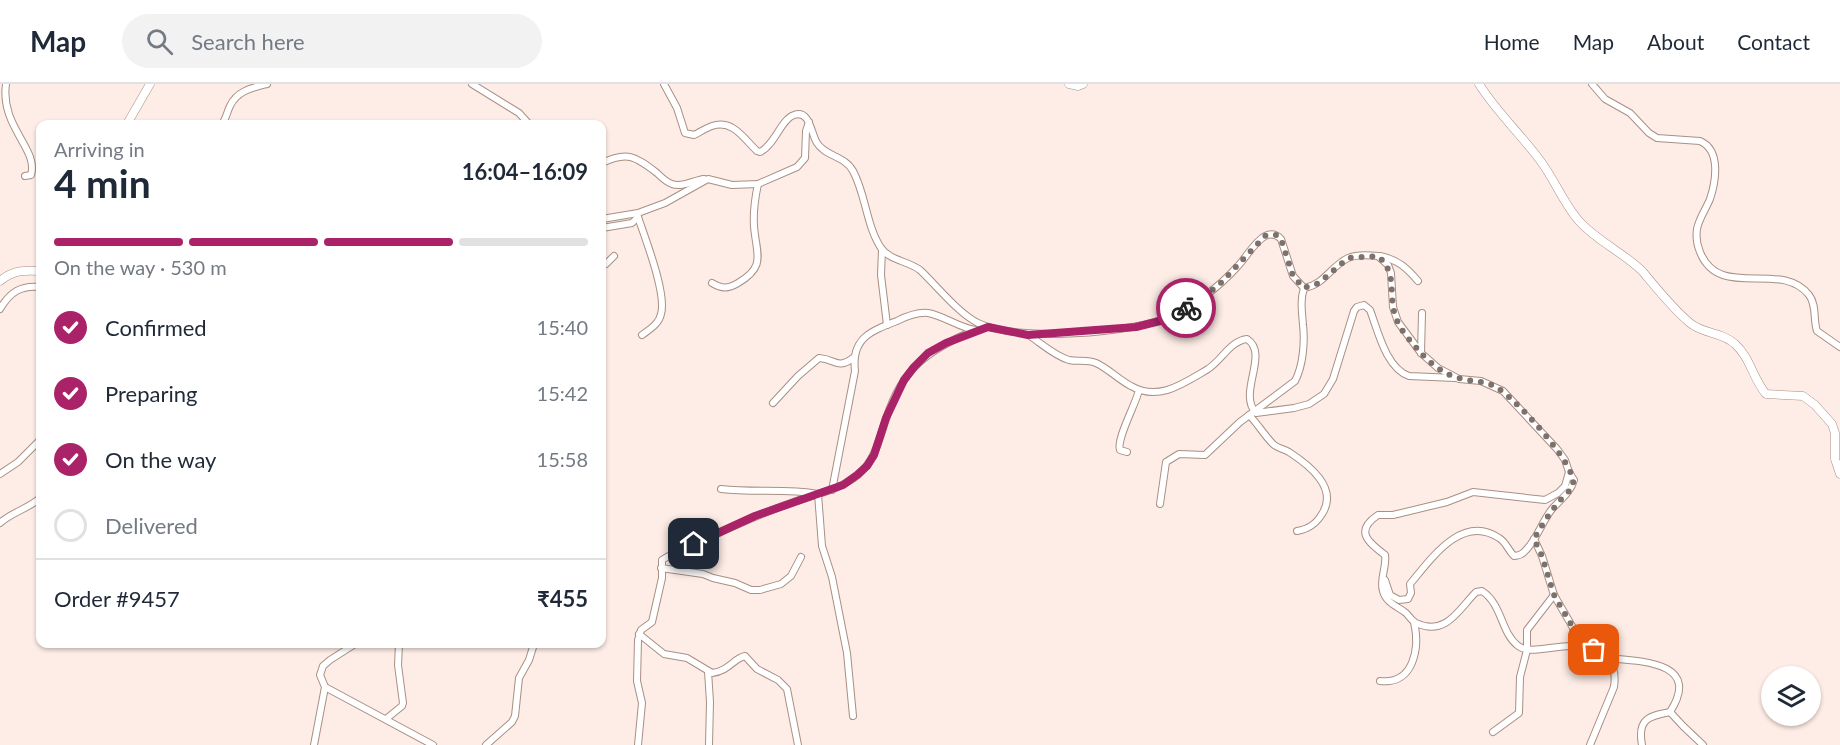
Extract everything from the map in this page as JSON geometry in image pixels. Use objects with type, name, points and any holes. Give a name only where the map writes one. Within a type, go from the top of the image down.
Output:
[{"type":"street","points":[[6,84],[3,104],[6,116],[12,132],[28,154],[32,165],[31,175],[25,176]]},
{"type":"street","points":[[129,120],[150,84]]},
{"type":"street","points":[[224,120],[238,94],[267,84]]},
{"type":"street","points":[[472,84],[519,113],[525,120]]},
{"type":"street","points":[[664,84],[677,108],[682,129],[689,135],[694,135],[710,126],[729,126],[738,131],[754,149],[760,152],[768,147],[790,117],[803,115],[809,123],[817,144],[845,162],[853,171],[882,250],[881,274],[886,325]]},
{"type":"street","points":[[1069,84],[1078,86],[1083,84]]},
{"type":"street","points":[[1479,84],[1495,108],[1543,164],[1578,220],[1605,245],[1642,271],[1691,325],[1730,339],[1736,344],[1746,357],[1766,394],[1803,396],[1815,405],[1832,424],[1835,433],[1835,459],[1840,474]]},
{"type":"street","points":[[1592,84],[1605,99],[1630,113],[1657,138],[1700,141],[1706,144],[1711,150],[1715,169],[1710,200],[1697,230],[1697,243],[1705,262],[1725,277],[1776,279],[1799,287],[1811,297],[1817,331],[1840,347]]},
{"type":"street","points":[[606,161],[616,156],[626,156],[676,185],[708,179],[732,184],[758,184],[802,163],[805,158],[806,131],[809,123]]},
{"type":"street","points":[[606,219],[638,215],[708,179]]},
{"type":"street","points":[[712,283],[727,288],[741,281],[756,268],[759,250],[754,217],[758,184]]},
{"type":"street","points":[[606,227],[632,223],[638,215]]},
{"type":"street","points":[[638,215],[653,261],[662,312],[654,326],[642,335]]},
{"type":"street","points":[[882,250],[920,270],[969,318],[988,327],[1028,335],[1136,327],[1164,320],[1218,286],[1260,240],[1271,234],[1277,235],[1281,239],[1293,276],[1304,288],[1299,374],[1290,386],[1252,413],[1205,455],[1179,454],[1166,462],[1160,504]]},
{"type":"street","points":[[606,264],[614,256]]},
{"type":"street","points":[[1304,288],[1319,283],[1348,258],[1378,256],[1392,258],[1402,264],[1418,281]]},
{"type":"street","points":[[1378,256],[1388,265],[1391,273],[1393,307],[1398,322],[1421,353],[1438,368],[1458,378]]},
{"type":"street","points":[[0,281],[16,271],[36,271]]},
{"type":"street","points":[[0,309],[9,296],[21,288],[36,287]]},
{"type":"street","points":[[1252,413],[1268,413],[1294,408],[1309,404],[1324,394],[1333,378],[1354,311],[1357,307],[1364,305],[1370,310],[1391,361],[1402,374],[1481,381],[1503,391],[1565,460],[1574,480],[1572,487],[1551,510],[1524,552],[1514,556],[1503,540],[1480,531],[1458,534],[1442,548],[1410,584],[1411,593],[1408,599],[1399,600],[1390,595],[1384,573]]},
{"type":"street","points":[[773,403],[798,376],[819,358],[840,365],[845,364],[853,358],[866,336],[875,328],[912,314],[921,313],[939,317],[975,330]]},
{"type":"street","points":[[1421,353],[1422,313]]},
{"type":"street","points":[[638,745],[642,703],[637,681],[639,634],[651,622],[662,578],[663,560],[755,516],[843,485],[867,466],[874,455],[886,418],[897,394],[914,367],[937,348],[975,330],[988,327]]},
{"type":"street","points":[[1028,335],[1066,359],[1096,363],[1139,390],[1162,392],[1180,386],[1212,366],[1235,343],[1247,339],[1254,344],[1257,352],[1251,382],[1252,413],[1275,446],[1287,450],[1313,470],[1322,482],[1328,497],[1326,507],[1317,521],[1308,529],[1297,531]]},
{"type":"street","points":[[832,490],[855,371],[853,358]]},
{"type":"street","points":[[1127,452],[1120,450],[1119,442],[1136,404],[1139,390]]},
{"type":"street","points":[[0,474],[18,462],[36,444]]},
{"type":"street","points":[[1569,472],[1565,486],[1545,500],[1473,492],[1447,502],[1393,515],[1378,515],[1367,524],[1365,535],[1367,540],[1385,555],[1382,584],[1386,598],[1414,622],[1425,625],[1448,623],[1476,592],[1482,591],[1489,595],[1516,645],[1527,650],[1583,645],[1611,662],[1615,671],[1614,687],[1590,745]]},
{"type":"street","points":[[721,489],[753,492],[794,490],[818,494]]},
{"type":"street","points":[[818,494],[822,546],[832,577],[847,653],[853,716]]},
{"type":"street","points":[[0,523],[36,500]]},
{"type":"street","points":[[1534,539],[1542,556],[1554,595],[1583,645]]},
{"type":"street","points":[[661,568],[703,574],[751,590],[760,590],[780,584],[790,576],[801,557]]},
{"type":"street","points":[[1493,732],[1519,713],[1520,677],[1527,650],[1527,630],[1554,595]]},
{"type":"street","points":[[1380,681],[1396,681],[1410,667],[1416,641],[1414,622]]},
{"type":"street","points":[[639,634],[664,654],[687,658],[712,673],[721,672],[743,656],[757,669],[783,683],[789,695],[798,745]]},
{"type":"street","points":[[314,745],[325,687],[320,675],[323,666],[349,648]]},
{"type":"street","points":[[386,719],[403,703],[398,665],[399,648]]},
{"type":"street","points":[[486,745],[513,722],[519,678],[533,648]]},
{"type":"street","points":[[1606,658],[1657,664],[1673,672],[1679,683],[1680,693],[1671,712]]},
{"type":"street","points":[[708,671],[709,745]]},
{"type":"street","points":[[325,687],[433,745]]},
{"type":"street","points":[[1642,745],[1641,729],[1647,718],[1671,712]]},
{"type":"street","points":[[1671,712],[1703,745]]},
{"type":"way so far","points":[[1186,308],[1218,286],[1266,235],[1277,235],[1281,239],[1293,276],[1296,282],[1304,288],[1319,283],[1348,258],[1378,256],[1384,261],[1391,273],[1395,315],[1408,338],[1421,353],[1438,368],[1458,378],[1481,381],[1503,391],[1546,436],[1565,460],[1574,480],[1572,487],[1551,510],[1534,539],[1542,556],[1554,595],[1583,645],[1594,650]]},
{"type":"route","points":[[694,544],[755,516],[832,490],[857,475],[874,455],[886,418],[904,380],[928,353],[946,343],[975,330],[988,327],[1028,335],[1136,327],[1164,320],[1186,308]]}]
